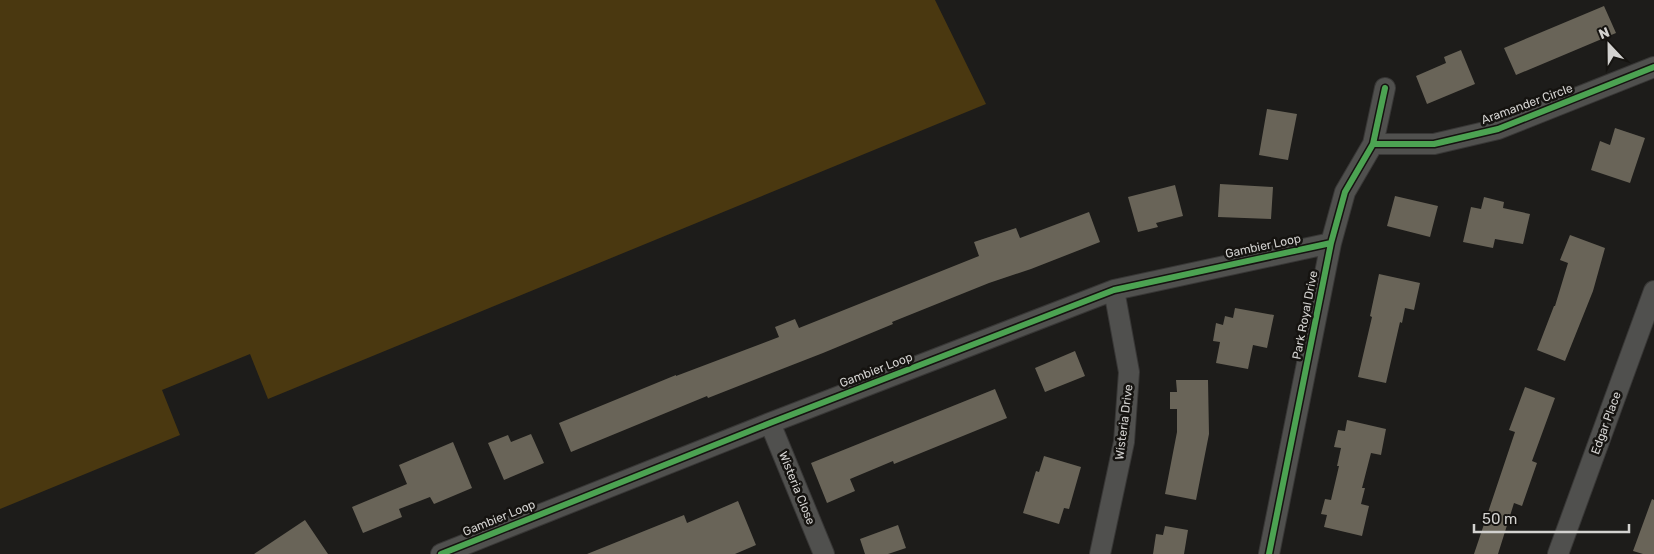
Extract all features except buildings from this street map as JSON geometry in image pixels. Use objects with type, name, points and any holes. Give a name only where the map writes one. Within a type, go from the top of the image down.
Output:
[{"type":"street","name":"Aramander Circle","points":[[1373,144],[1434,144],[1498,129],[1654,67]]},
{"type":"street","name":"Park Royal Drive","points":[[1269,554],[1331,243],[1345,192],[1373,144],[1384,88]]},
{"type":"street","name":"Gambier Loop","points":[[440,554],[770,423],[1114,290],[1331,243]]},
{"type":"street","name":"Wisteria Drive","points":[[1100,554],[1124,442],[1129,372],[1114,290]]},
{"type":"street","name":"Edgar Place","points":[[1558,554],[1654,291]]},
{"type":"street","name":"Wisteria Close","points":[[770,423],[824,554]]},
{"type":"shaded area","points":[[0,0],[935,0],[986,104],[268,399],[250,354],[162,390],[180,435],[0,509]]},
{"type":"cycle path","points":[[1373,144],[1434,144],[1498,129],[1654,67]]},
{"type":"cycle path","points":[[1269,554],[1331,243],[1345,192],[1373,144],[1385,88]]},
{"type":"cycle path","points":[[441,554],[770,423],[1114,290],[1331,243]]}]
